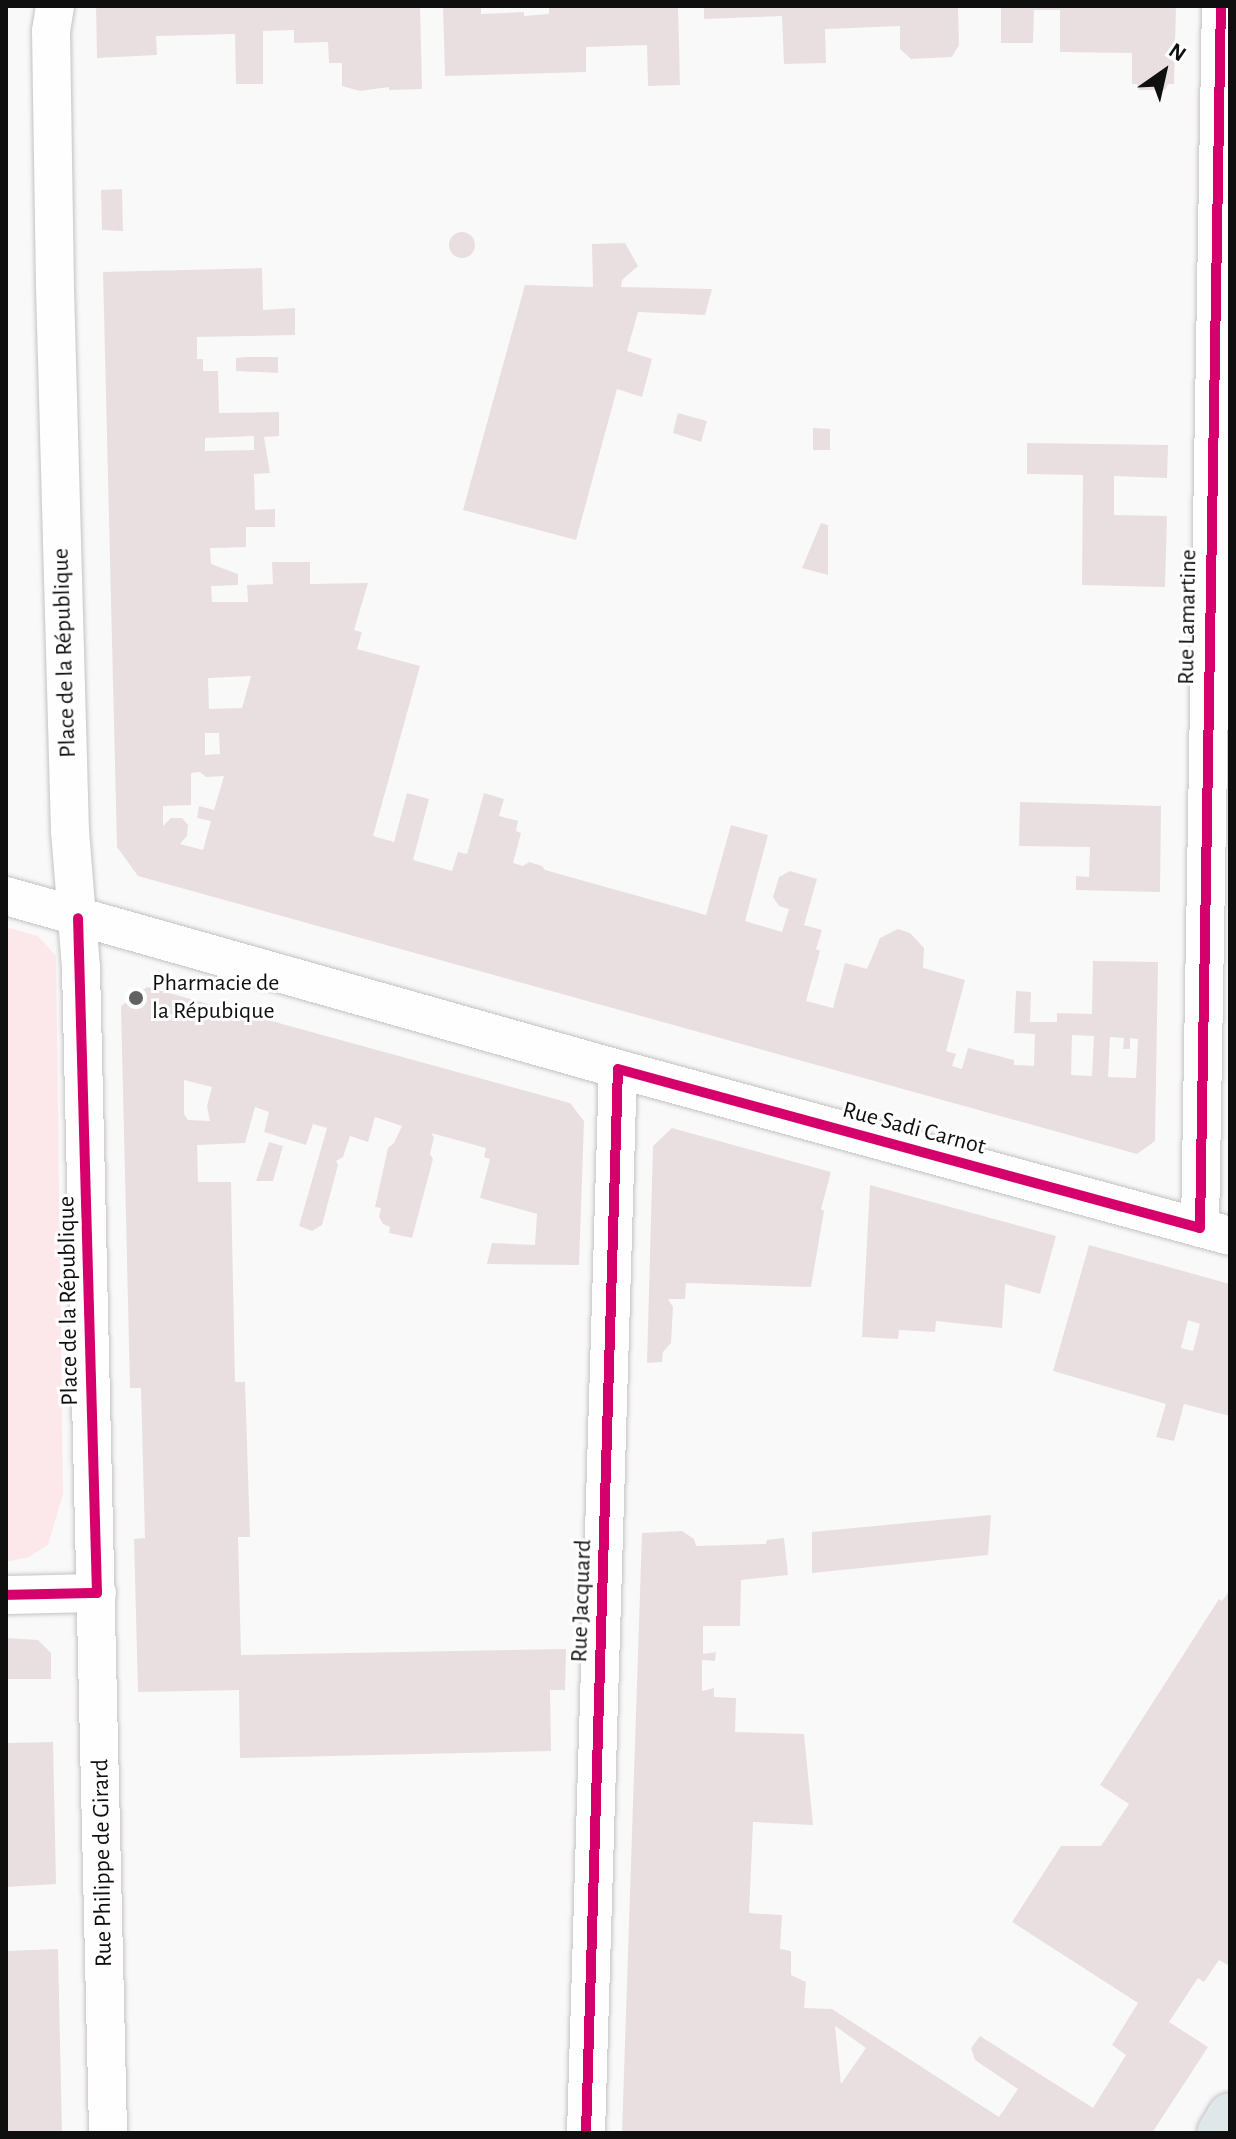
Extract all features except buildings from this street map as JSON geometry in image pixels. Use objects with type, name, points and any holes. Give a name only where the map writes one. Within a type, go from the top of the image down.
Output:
[{"type":"main road","points":[[1219,2133],[1230,2115]]},
{"type":"street","name":"Place de la République","points":[[55,6],[51,31],[55,304],[69,815],[78,918],[97,1593]]},
{"type":"street","name":"Rue Lamartine","points":[[1215,1232],[1221,6]]},
{"type":"street","name":"Rue Sadi Carnot","points":[[6,896],[618,1069],[1215,1232]]},
{"type":"street","name":"Rue Jacquard","points":[[586,2133],[618,1069]]},
{"type":"street","points":[[6,1595],[97,1593]]},
{"type":"street","name":"Rue Philippe de Girard","points":[[97,1593],[108,2133]]},
{"type":"shaded area","points":[[6,927],[38,936],[56,956],[63,1494],[48,1545],[29,1557],[6,1562]]},
{"type":"cycle path","points":[[586,2133],[618,1069],[1200,1228],[1221,6]]},
{"type":"cycle path","points":[[6,1595],[97,1593],[78,918]]},
{"type":"place","name":"Pharmacie de la Répubique","points":[[136,998]]}]
